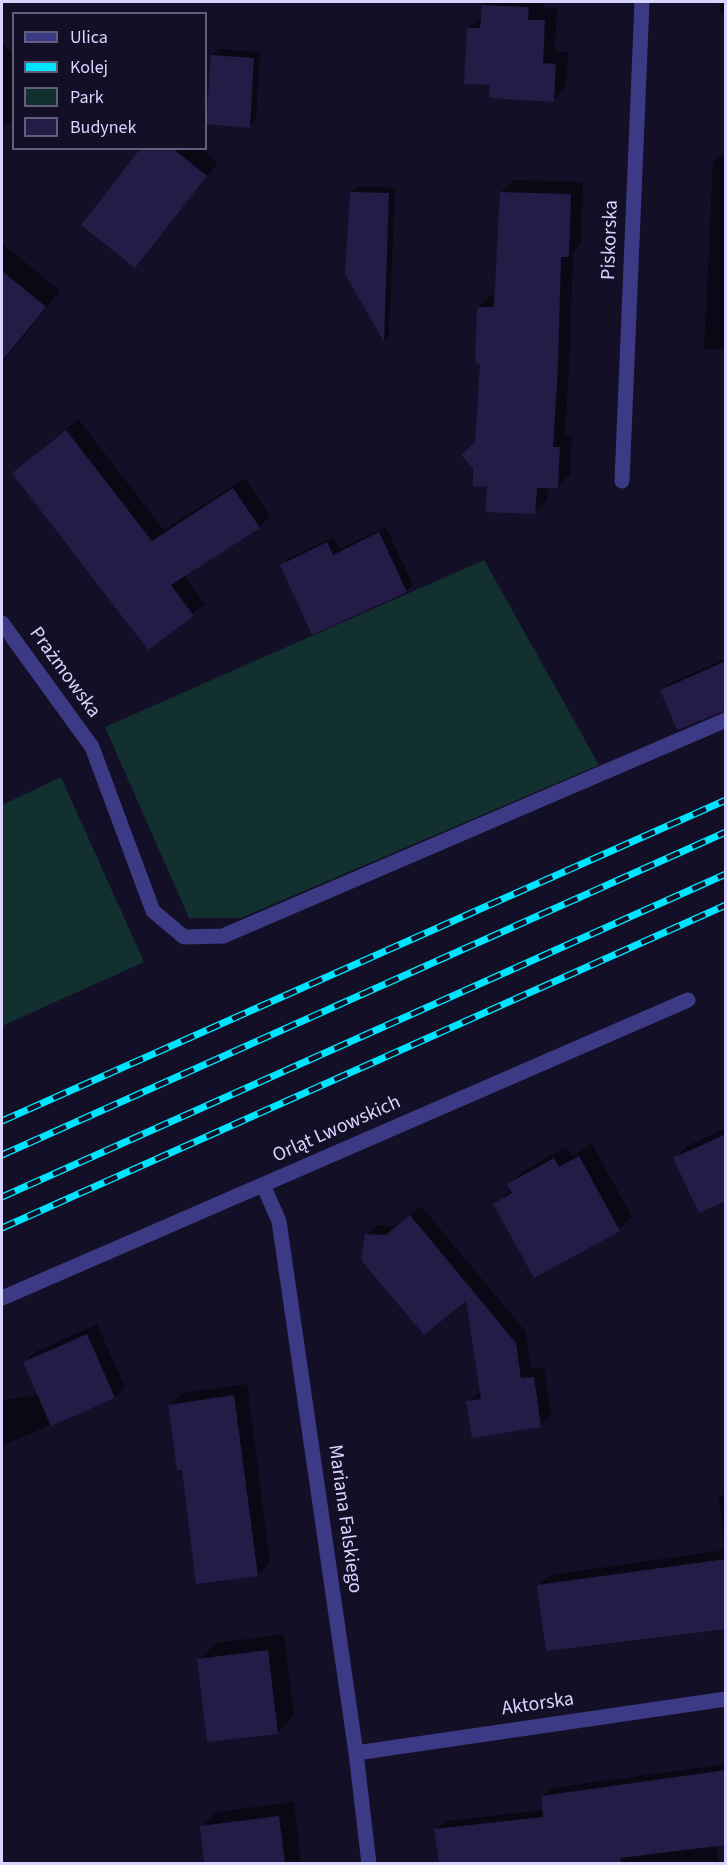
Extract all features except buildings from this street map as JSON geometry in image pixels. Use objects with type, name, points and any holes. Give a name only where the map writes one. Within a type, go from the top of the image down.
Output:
[{"type":"street","name":"Piskorska","points":[[622,481],[642,2]]},
{"type":"street","name":"Prażmowska","points":[[2,623],[92,747],[153,911],[184,937],[223,936],[726,720]]},
{"type":"street","name":"Orląt Lwowskich","points":[[2,1298],[688,1000]]},
{"type":"street","name":"Mariana Falskiego","points":[[263,1185],[279,1221],[356,1753],[369,1863]]},
{"type":"street","name":"Aktorska","points":[[356,1753],[726,1699]]},
{"type":"green space","points":[[484,560],[599,765],[241,918],[189,918],[105,727]]},
{"type":"green space","points":[[61,777],[144,962],[2,1026],[2,805]]},
{"type":"railway","points":[[2,1121],[726,800]]},
{"type":"railway","points":[[2,1155],[726,832]]},
{"type":"railway","points":[[2,1197],[726,874]]},
{"type":"railway","points":[[2,1228],[726,905]]}]
